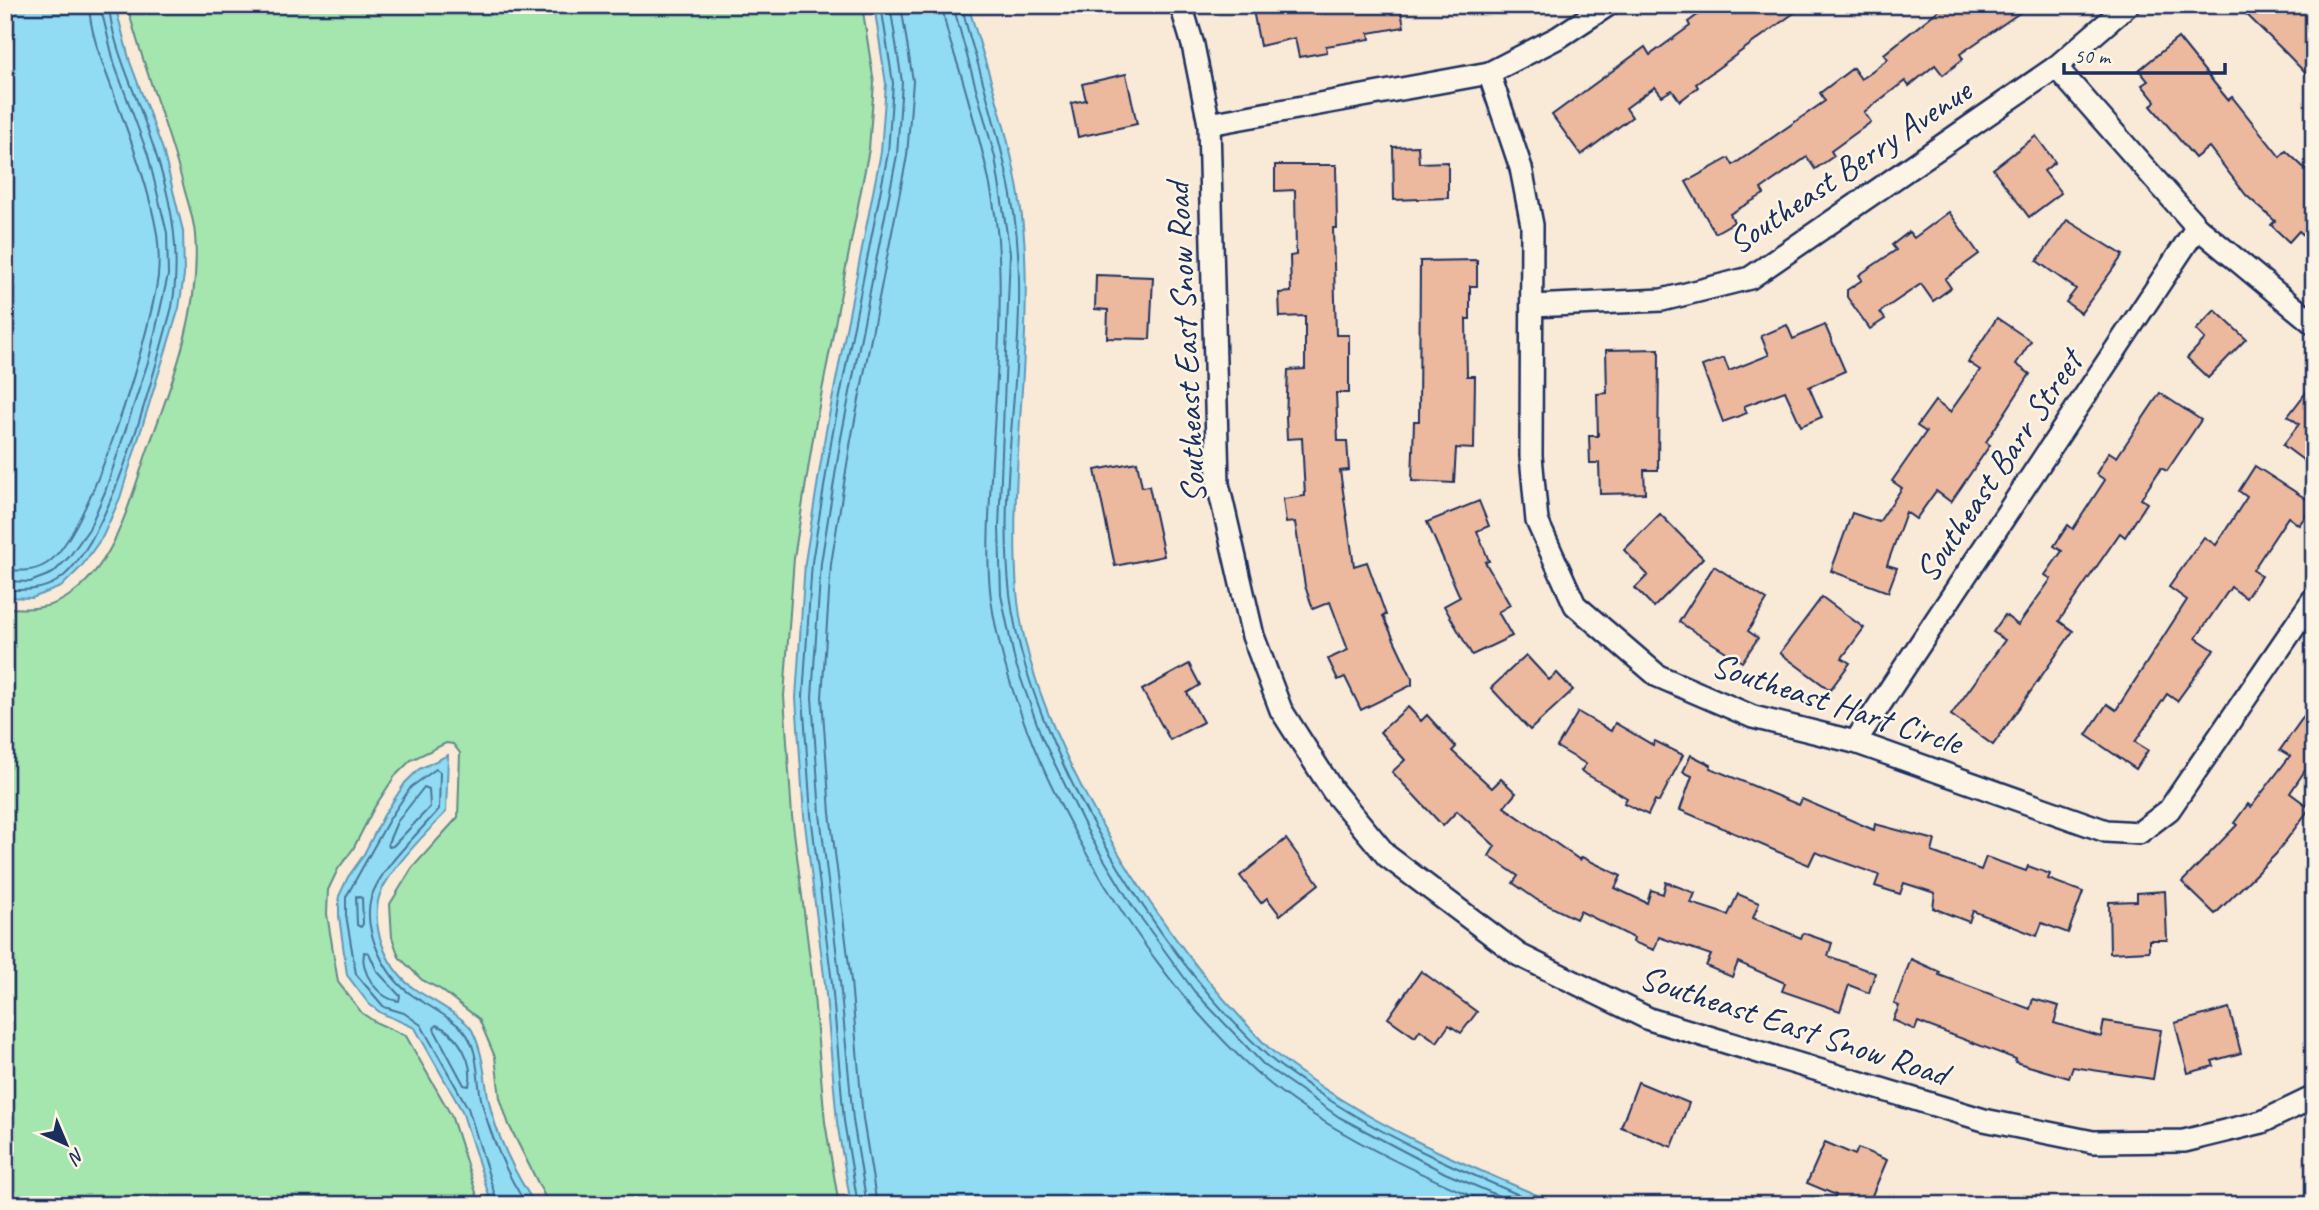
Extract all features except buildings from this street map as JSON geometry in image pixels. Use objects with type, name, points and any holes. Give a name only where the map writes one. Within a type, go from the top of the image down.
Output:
[{"type":"street","name":"Southeast East Snow Road","points":[[1181,5],[1193,45],[1209,124],[1218,484],[1253,636],[1281,710],[1333,791],[1387,856],[1519,955],[1649,1019],[1984,1120],[2093,1142],[2184,1141],[2262,1122],[2314,1097]]},
{"type":"street","points":[[1209,124],[1489,73],[1559,37],[1608,5]]},
{"type":"street","name":"Southeast Berry Avenue","points":[[1532,306],[1662,300],[1750,278],[2056,67],[2129,5]]},
{"type":"street","points":[[2056,67],[2197,227],[2314,324]]},
{"type":"street","name":"Southeast Hart Circle","points":[[1489,73],[1524,180],[1532,225],[1531,456],[1537,521],[1576,605],[1658,676],[1753,717],[1855,742],[2106,831],[2139,833],[2169,810],[2314,598]]},
{"type":"street","name":"Southeast Barr Street","points":[[1855,742],[2197,227]]},
{"type":"green space","points":[[127,5],[862,5],[874,83],[869,149],[814,432],[794,558],[784,696],[792,816],[813,984],[825,1122],[839,1205],[549,1205],[509,1125],[500,1098],[495,1057],[479,1019],[440,989],[422,980],[399,957],[392,937],[390,904],[412,868],[458,817],[460,753],[453,744],[446,743],[411,760],[395,776],[374,808],[353,849],[338,869],[328,890],[327,914],[338,982],[362,1013],[406,1036],[451,1115],[480,1205],[5,1205],[5,608],[37,608],[60,601],[84,583],[110,549],[128,508],[176,369],[194,289],[196,262],[192,217]]},
{"type":"water","points":[[5,5],[115,5],[130,62],[163,150],[183,231],[184,275],[179,308],[120,498],[103,536],[81,567],[61,587],[32,598],[5,597]]},
{"type":"water","points":[[874,5],[968,5],[996,97],[1018,191],[1025,254],[1025,338],[1015,549],[1017,591],[1026,644],[1043,701],[1068,760],[1099,819],[1133,877],[1169,930],[1206,978],[1272,1051],[1343,1101],[1378,1121],[1487,1174],[1561,1205],[851,1205],[837,1122],[825,984],[804,816],[796,698],[805,562],[825,436],[881,152],[886,84]]},
{"type":"water","points":[[448,755],[446,812],[407,854],[382,890],[377,913],[380,938],[391,962],[406,982],[455,1014],[472,1030],[481,1055],[495,1125],[513,1167],[536,1205],[492,1205],[462,1111],[415,1028],[381,1013],[369,1004],[347,975],[339,896],[405,783],[419,769]]},
{"type":"waterway","points":[[969,8],[983,5]]}]
